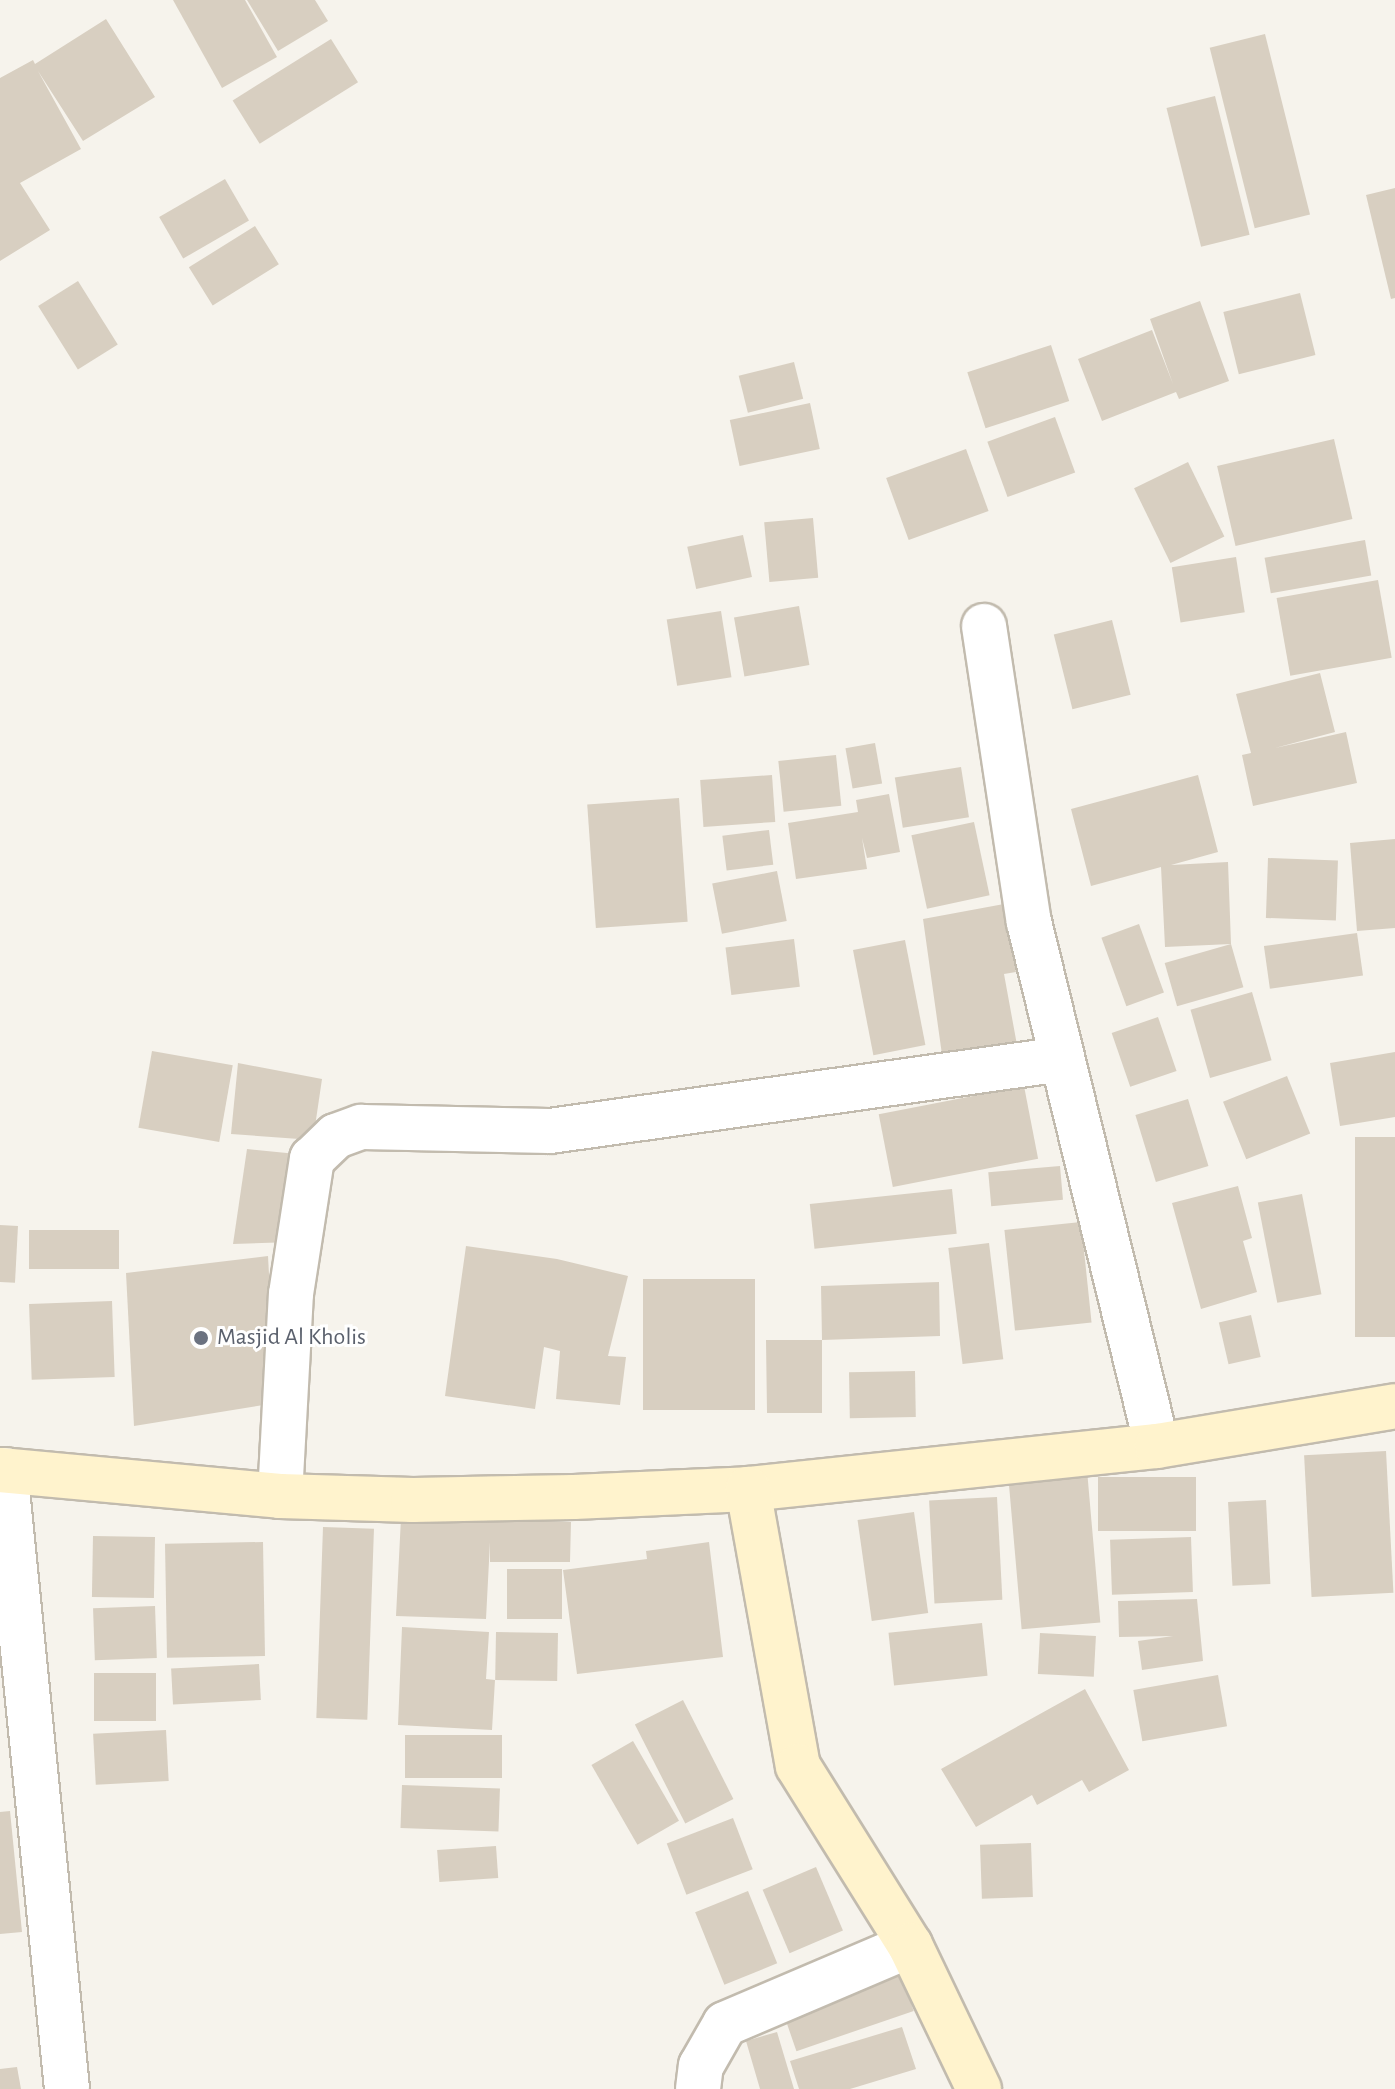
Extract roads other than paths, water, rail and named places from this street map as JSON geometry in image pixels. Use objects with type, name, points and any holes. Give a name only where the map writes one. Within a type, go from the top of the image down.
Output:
[{"type":"main road","points":[[2,1470],[280,1496],[413,1500],[748,1489],[1157,1446],[1395,1406]]},
{"type":"main road","points":[[748,1489],[798,1766],[910,1945],[979,2089]]},
{"type":"street","points":[[984,626],[1029,922],[1157,1446]]},
{"type":"street","points":[[280,1496],[291,1294],[312,1159],[336,1136],[361,1127],[550,1131],[1062,1059]]},
{"type":"street","points":[[2,1470],[67,2089]]},
{"type":"street","points":[[698,2089],[701,2066],[725,2024],[910,1945]]},
{"type":"place","name":"Masjid Al Kholis","points":[[201,1338]]}]
